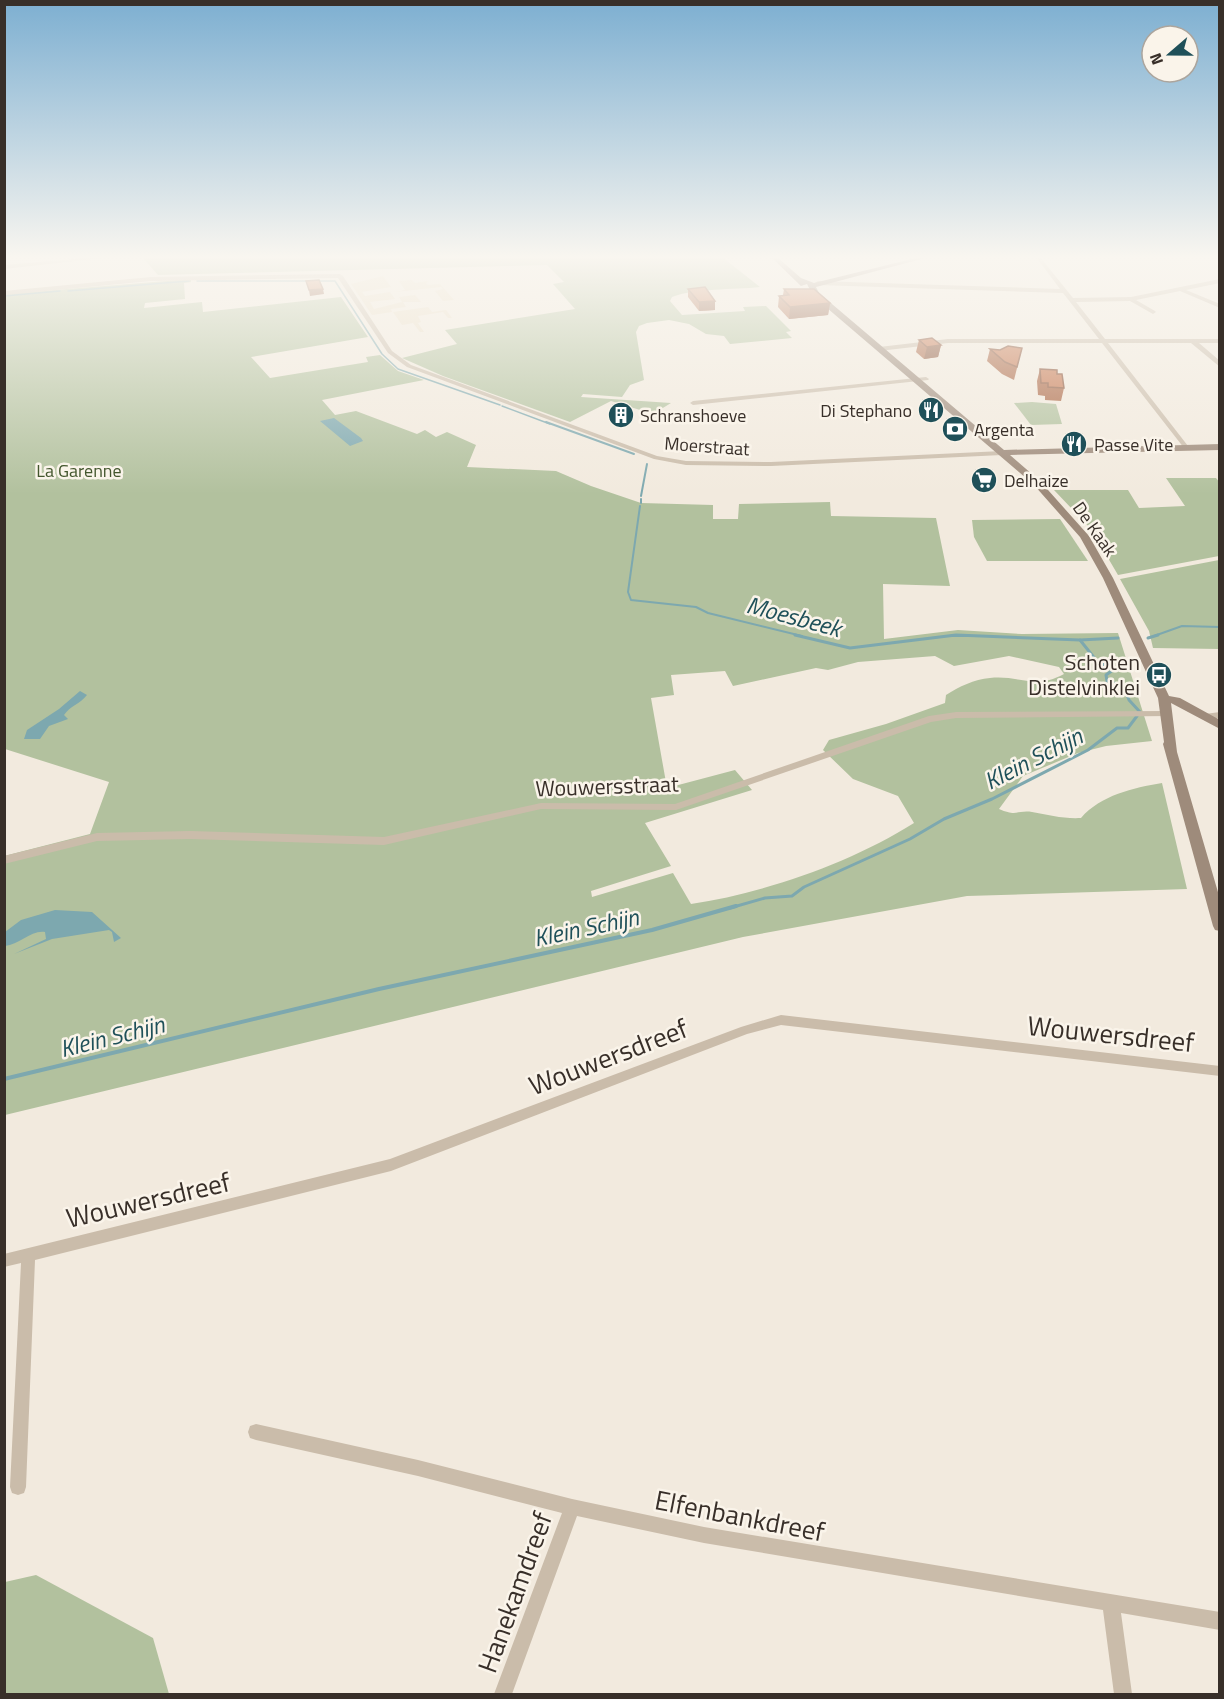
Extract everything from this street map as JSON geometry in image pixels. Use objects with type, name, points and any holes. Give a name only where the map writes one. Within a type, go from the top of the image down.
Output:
[{"type":"main road","name":"De Kaak","points":[[864,336],[921,380],[1002,453],[1047,494],[1084,536],[1108,578],[1148,667]]},
{"type":"main road","points":[[1002,453],[1220,447]]},
{"type":"main road","points":[[1148,667],[1164,698],[1162,714]]},
{"type":"main road","points":[[1148,667],[1220,926]]},
{"type":"main road","points":[[1164,698],[1176,700],[1220,725]]},
{"type":"street","name":"Moerstraat","points":[[380,336],[390,352],[409,366],[656,458],[686,463],[771,464],[1002,453]]},
{"type":"street","points":[[1101,336],[1186,447]]},
{"type":"street","points":[[879,349],[942,341],[1220,341]]},
{"type":"street","points":[[1193,341],[1220,365]]},
{"type":"street","points":[[693,403],[921,380]]},
{"type":"street","name":"Wouwersstraat","points":[[4,860],[97,837],[190,835],[384,842],[542,806],[676,807],[929,719],[957,715],[1162,714]]},
{"type":"street","points":[[1205,717],[1220,715]]},
{"type":"street","name":"Wouwersdreef","points":[[4,1261],[391,1165],[745,1030],[781,1020],[1220,1071]]},
{"type":"street","points":[[18,1487],[28,1254]]},
{"type":"street","name":"Elfenbankdreef","points":[[256,1432],[418,1468],[572,1507],[836,1559],[1220,1621]]},
{"type":"street","name":"Hanekamdreef","points":[[503,1695],[572,1507]]},
{"type":"street","points":[[1111,1603],[1123,1695]]},
{"type":"green space","name":"La Garenne","points":[[5,336],[368,336],[251,357],[270,378],[368,362],[366,357],[380,355],[398,371],[424,380],[322,400],[335,415],[356,411],[417,434],[425,430],[436,437],[447,432],[476,445],[467,467],[556,471],[641,503],[713,505],[713,519],[738,519],[739,504],[830,502],[831,516],[936,518],[950,586],[883,584],[884,639],[958,630],[1022,634],[1118,633],[1152,741],[1106,746],[1078,753],[1023,776],[999,809],[1010,813],[1032,812],[1081,818],[1108,798],[1129,790],[1162,783],[1187,889],[967,896],[743,937],[5,1115],[4,856],[90,834],[109,782],[5,749]],"holes":[[[935,656],[954,666],[1009,656],[1059,667],[1064,674],[1054,679],[1036,682],[1001,678],[978,680],[946,695],[945,703],[886,724],[829,740],[823,750],[853,779],[898,796],[914,823],[889,838],[806,874],[719,899],[691,904],[673,873],[592,897],[591,891],[671,866],[645,823],[752,790],[735,770],[667,788],[651,698],[674,695],[671,675],[725,671],[733,686],[816,668],[828,670],[858,662]]]},
{"type":"green space","points":[[450,336],[637,336],[644,380],[630,385],[622,397],[583,394],[581,397],[671,403],[653,414],[611,401],[570,422],[443,376],[402,358],[457,344]]},
{"type":"green space","points":[[724,336],[792,338],[730,344]]},
{"type":"green space","points":[[1014,403],[1056,404],[1062,424],[1031,425]]},
{"type":"green space","points":[[1166,478],[1216,478],[1220,483],[1219,556],[1118,575],[1091,529],[1054,490],[1128,490],[1139,508],[1185,506]]},
{"type":"green space","points":[[1060,519],[1088,561],[987,561],[974,537],[972,520]]},
{"type":"green space","points":[[1219,560],[1219,649],[1153,648],[1149,631],[1120,579]]},
{"type":"green space","points":[[36,1575],[153,1638],[169,1694],[5,1694],[5,1582]]},
{"type":"water","points":[[334,418],[363,441],[350,446],[320,421]]},
{"type":"water","points":[[80,691],[87,695],[66,712],[64,715],[68,719],[49,726],[40,739],[24,739],[27,730],[59,709]]},
{"type":"water","points":[[55,910],[92,912],[121,938],[114,942],[112,932],[109,930],[52,939],[14,954],[46,939],[45,932],[40,932],[5,946],[5,932],[21,920]]},
{"type":"building","points":[[932,338],[941,345],[927,347],[919,340]]},
{"type":"building","points":[[1008,346],[1022,348],[1017,367],[1005,362],[990,349],[1000,350]]},
{"type":"building","points":[[1040,369],[1057,370],[1057,374],[1062,374],[1064,388],[1048,387],[1048,383],[1041,383]]},
{"type":"waterway","name":"Moesbeek","points":[[371,336],[382,354],[398,369],[500,405]]},
{"type":"waterway","name":"Moesbeek","points":[[502,406],[550,424]]},
{"type":"waterway","name":"Moesbeek","points":[[546,422],[634,454]]},
{"type":"waterway","name":"Moesbeek","points":[[641,496],[647,464]]},
{"type":"waterway","name":"Moesbeek","points":[[640,506],[628,592],[631,600],[696,607],[708,613],[802,636]]},
{"type":"waterway","name":"Klein Schijn","points":[[1154,636],[1182,626],[1220,627]]},
{"type":"waterway","name":"Moesbeek","points":[[795,635],[850,648],[948,636]]},
{"type":"waterway","name":"Klein Schijn","points":[[1148,638],[1158,635]]},
{"type":"waterway","name":"Moesbeek","points":[[948,636],[981,636]]},
{"type":"waterway","name":"Moesbeek","points":[[948,636],[981,636]]},
{"type":"waterway","name":"Moesbeek","points":[[981,636],[990,636]]},
{"type":"waterway","name":"Moesbeek","points":[[981,636],[1080,640]]},
{"type":"waterway","name":"Klein Schijn","points":[[1080,640],[1118,638]]},
{"type":"waterway","name":"Klein Schijn","points":[[1080,640],[1096,660],[1113,670],[1106,675],[1107,681],[1123,686],[1129,700],[1140,712]]},
{"type":"waterway","name":"Klein Schijn","points":[[730,908],[765,898],[792,896],[804,887],[910,839],[944,819],[992,799],[1088,750],[1117,728],[1128,728],[1137,716]]},
{"type":"waterway","name":"Klein Schijn","points":[[4,1079],[379,989],[652,930],[736,906]]},
{"type":"place","name":"Di Stephano","points":[[931,410]]},
{"type":"place","name":"Schranshoeve","points":[[621,415]]},
{"type":"place","name":"Argenta","points":[[955,429]]},
{"type":"place","name":"Passe Vite","points":[[1074,444]]},
{"type":"place","name":"Delhaize","points":[[984,480]]},
{"type":"place","name":"Schoten Distelvinklei","points":[[1159,675]]}]
